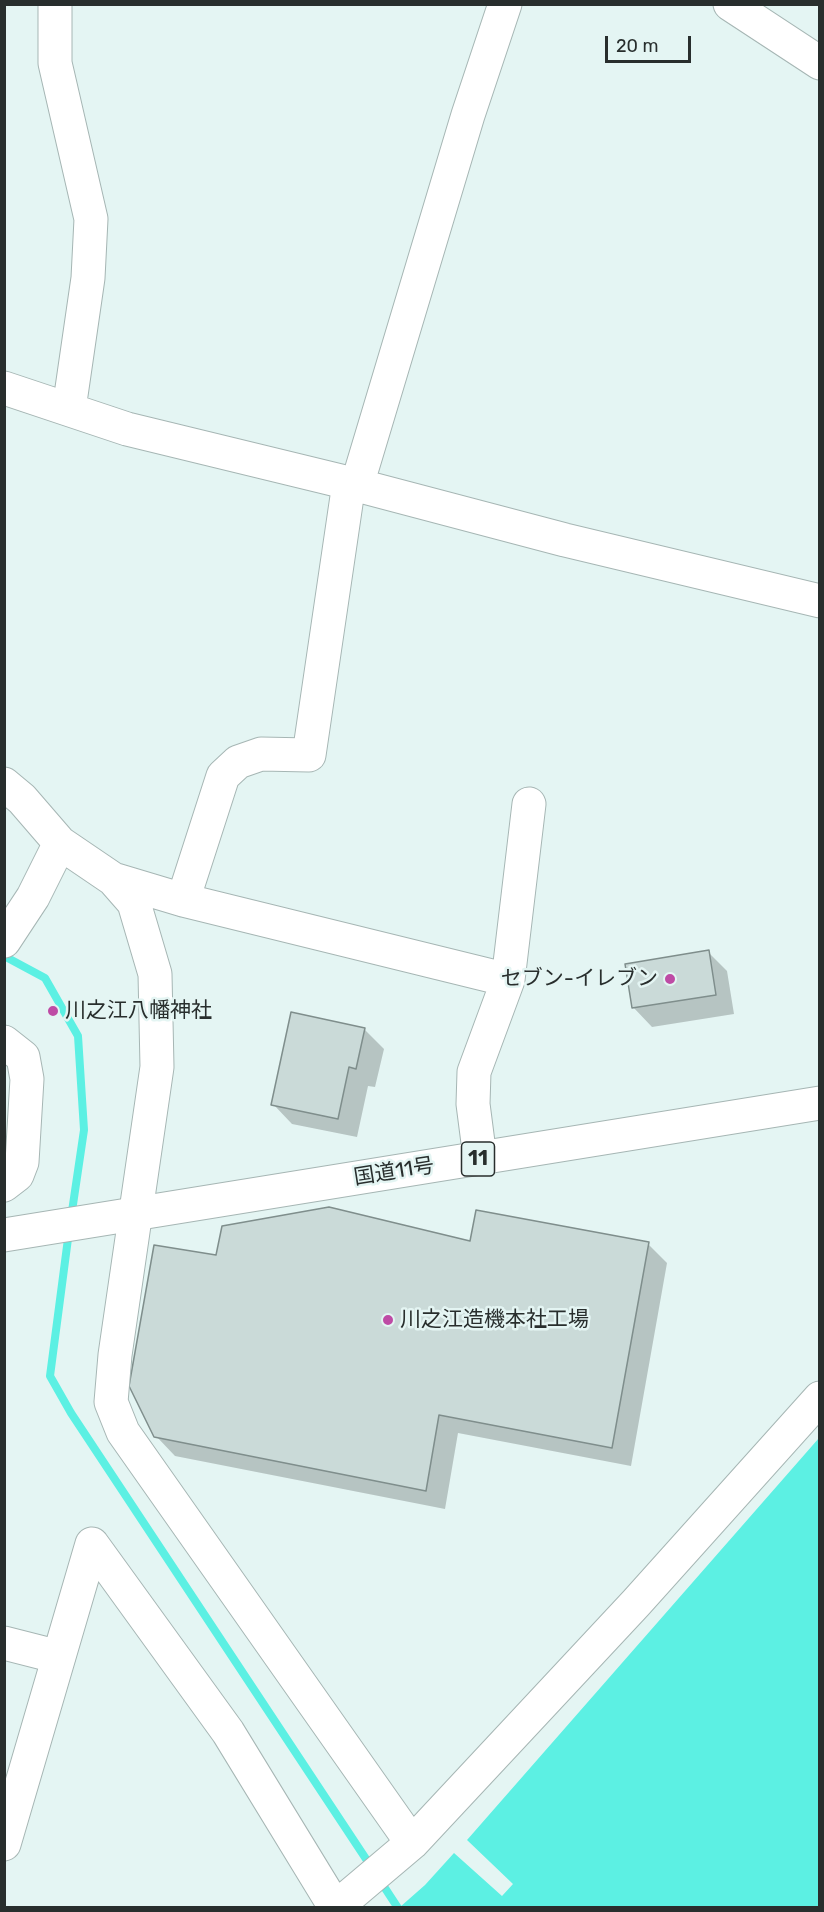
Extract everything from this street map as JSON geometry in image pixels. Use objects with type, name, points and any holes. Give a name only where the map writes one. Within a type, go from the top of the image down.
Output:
[{"type":"main road","points":[[55,4],[55,63],[92,219],[87,278],[69,409]]},
{"type":"main road","points":[[183,900],[224,776],[238,762],[261,754],[309,755],[353,484],[468,115],[506,4]]},
{"type":"main road","points":[[730,4],[819,63]]},
{"type":"main road","points":[[4,388],[127,429],[353,484],[565,540],[819,601]]},
{"type":"main road","points":[[4,784],[22,799],[60,843],[113,879],[134,903],[155,974],[157,1067],[115,1355],[111,1402],[123,1432],[412,1843]]},
{"type":"main road","points":[[480,1158],[473,1104],[474,1072],[508,980],[529,804]]},
{"type":"main road","points":[[4,941],[33,897],[60,843]]},
{"type":"main road","points":[[113,879],[183,900],[508,980]]},
{"type":"main road","points":[[4,1042],[23,1057],[27,1079],[22,1162],[17,1175],[4,1185]]},
{"type":"main road","name":"国道11号","points":[[7,1235],[819,1104]]},
{"type":"main road","points":[[4,1844],[17,1758],[59,1657],[92,1544],[228,1732],[335,1907],[412,1843],[636,1604],[819,1398]]},
{"type":"main road","points":[[4,1643],[59,1657]]},
{"type":"water","points":[[819,1438],[819,1907],[400,1907],[425,1885],[454,1853],[502,1896],[513,1884],[467,1840]]},
{"type":"building","name":"セブン-イレブン","points":[[709,950],[716,995],[632,1008],[625,964]]},
{"type":"building","points":[[291,1012],[365,1028],[356,1069],[349,1067],[338,1119],[271,1105]]},
{"type":"building","name":"川之江造機本社工場","points":[[329,1207],[470,1241],[476,1210],[649,1242],[612,1448],[439,1415],[426,1491],[154,1437],[129,1386],[154,1245],[216,1255],[222,1226]]},
{"type":"waterway","points":[[4,956],[45,978],[78,1036],[84,1130],[71,1218]]},
{"type":"waterway","points":[[69,1231],[50,1376],[71,1413],[372,1868]]},
{"type":"waterway","points":[[379,1879],[398,1908]]},
{"type":"place","name":"セブン-イレブン","points":[[670,979]]},
{"type":"place","name":"川之江八幡神社","points":[[53,1011]]},
{"type":"place","name":"川之江造機本社工場","points":[[388,1320]]}]
